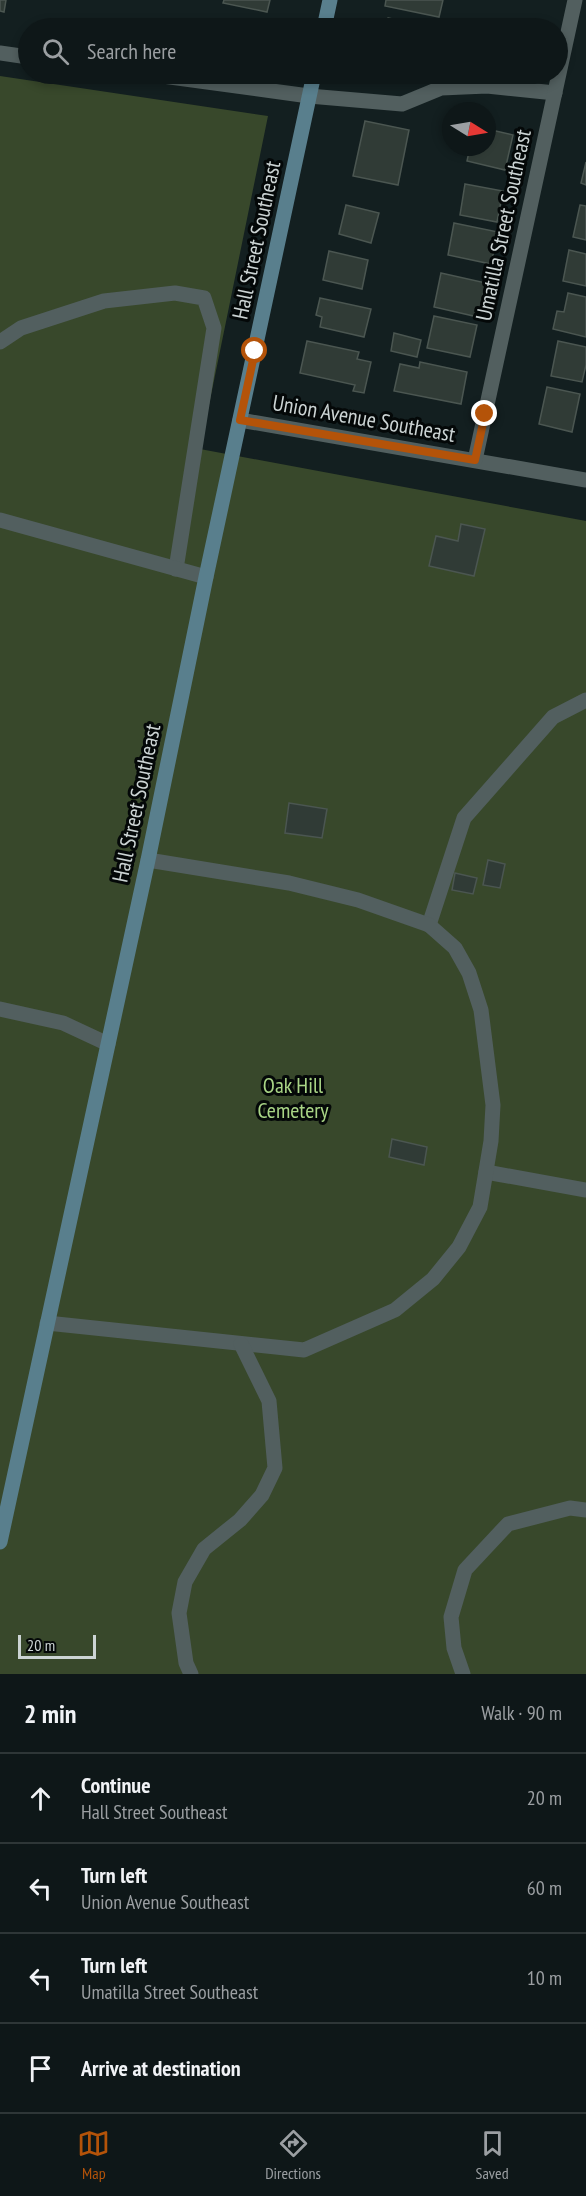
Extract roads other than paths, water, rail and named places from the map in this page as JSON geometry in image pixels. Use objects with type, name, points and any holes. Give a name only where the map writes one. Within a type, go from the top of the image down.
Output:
[{"type":"main road","points":[[326,18],[330,0]]},
{"type":"main road","name":"Hall Street Southeast","points":[[0,1542],[148,860],[312,84]]},
{"type":"street","name":"Umatilla Street Southeast","points":[[568,33],[575,0]]},
{"type":"street","points":[[0,53],[18,56]]},
{"type":"street","points":[[221,84],[309,96],[402,104],[441,88],[487,86],[555,93]]},
{"type":"street","name":"Umatilla Street Southeast","points":[[475,460],[557,84]]},
{"type":"street","points":[[0,342],[21,328],[104,301],[175,293],[204,298],[214,328],[176,569]]},
{"type":"street","name":"Union Avenue Southeast","points":[[240,420],[586,480]]},
{"type":"street","points":[[0,520],[206,577]]},
{"type":"street","points":[[429,925],[464,818],[553,717],[586,700]]},
{"type":"street","points":[[47,1323],[304,1350],[395,1310],[433,1278],[459,1247],[480,1207],[491,1141],[493,1105],[481,1010],[469,973],[454,948],[429,925],[358,900],[289,883],[148,860]]},
{"type":"street","points":[[0,1009],[63,1023],[108,1044]]},
{"type":"street","points":[[486,1172],[586,1190]]},
{"type":"street","points":[[191,1674],[183,1646],[179,1613],[185,1582],[204,1550],[240,1520],[262,1495],[275,1468],[269,1401],[242,1344]]},
{"type":"street","points":[[463,1674],[453,1648],[451,1617],[465,1570],[508,1524],[570,1508],[586,1510]]},
{"type":"park label","name":"Oak Hill Cemetery","points":[[293,1098]]}]
